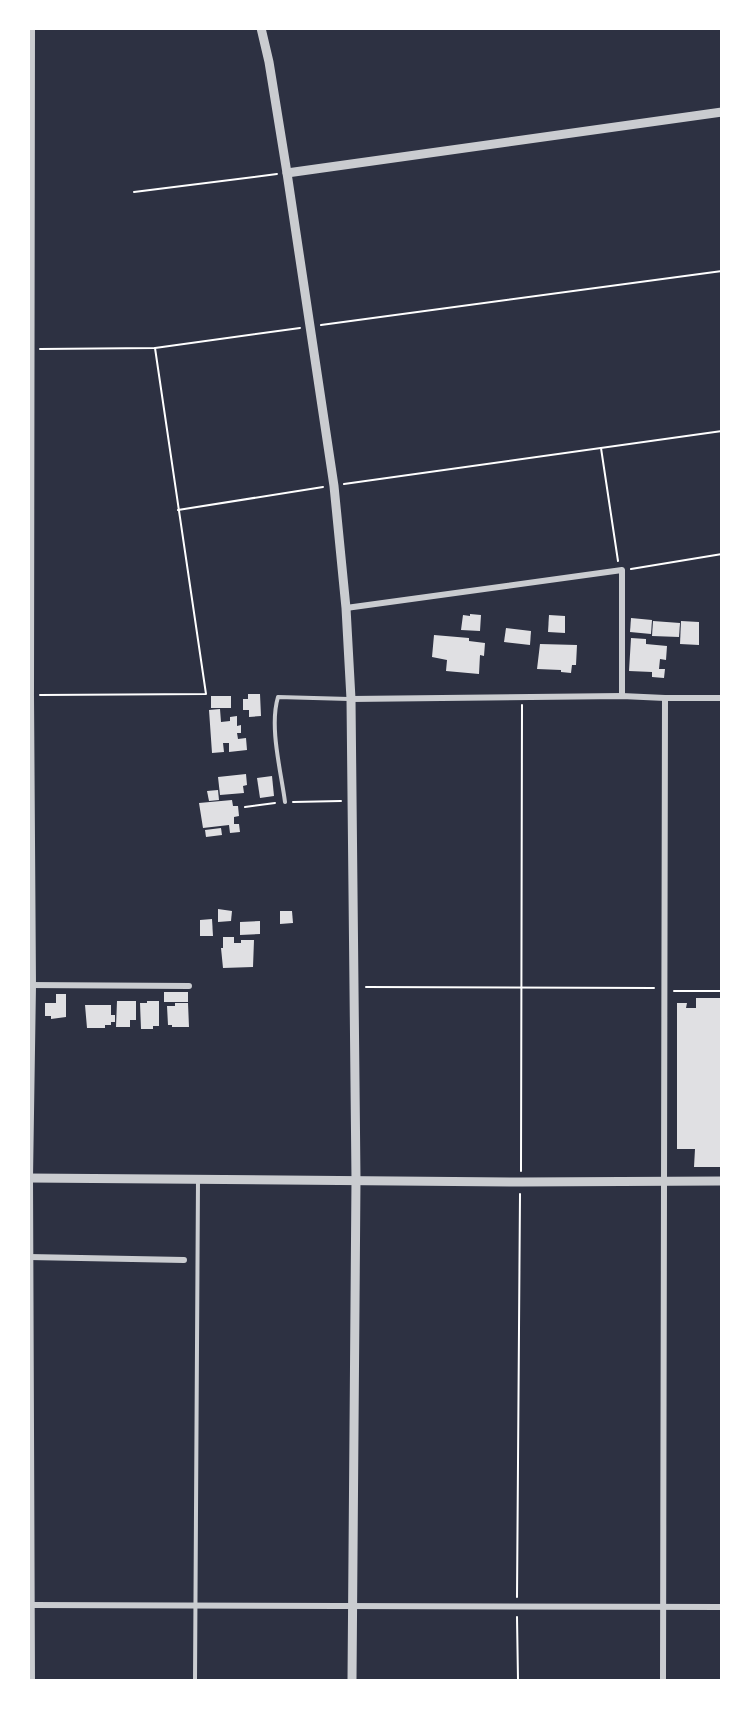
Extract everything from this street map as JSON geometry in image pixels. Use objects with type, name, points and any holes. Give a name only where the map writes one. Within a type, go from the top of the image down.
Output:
[{"type":"street","points":[[32,28],[29,1178],[32,1680]]},
{"type":"street","points":[[261,28],[269,62],[287,173],[334,486],[346,608],[351,699],[356,1179],[352,1680]]},
{"type":"street","points":[[287,173],[722,111]]},
{"type":"street","points":[[346,608],[621,570],[622,696]]},
{"type":"street","points":[[351,699],[622,696],[722,698]]},
{"type":"street","points":[[663,1680],[665,698]]},
{"type":"street","points":[[31,985],[189,986]]},
{"type":"street","points":[[29,1178],[520,1182],[722,1181]]},
{"type":"street","points":[[30,1257],[184,1260]]},
{"type":"street","points":[[32,1605],[722,1607]]},
{"type":"lane","points":[[285,802],[275,724],[278,697],[351,699]]},
{"type":"lane","points":[[195,1680],[198,1180]]},
{"type":"path","points":[[134,192],[287,173]]},
{"type":"path","points":[[32,350],[155,348],[722,271]]},
{"type":"path","points":[[31,696],[206,694],[155,348]]},
{"type":"path","points":[[178,510],[722,431]]},
{"type":"path","points":[[601,448],[621,570],[722,554]]},
{"type":"path","points":[[245,807],[285,802],[352,801]]},
{"type":"path","points":[[354,987],[722,991]]},
{"type":"building","points":[[470,614],[481,615],[480,631],[461,630],[463,615],[470,616]]},
{"type":"building","points":[[549,615],[565,616],[565,633],[548,632]]},
{"type":"building","points":[[631,618],[652,620],[651,634],[630,632]]},
{"type":"building","points":[[653,621],[680,623],[679,637],[652,636]]},
{"type":"building","points":[[681,621],[699,622],[699,645],[680,644]]},
{"type":"building","points":[[506,628],[531,631],[530,645],[504,642]]},
{"type":"building","points":[[434,635],[469,638],[469,641],[485,643],[484,656],[480,655],[479,674],[446,671],[447,660],[432,657]]},
{"type":"building","points":[[631,638],[646,639],[646,644],[667,646],[666,660],[660,659],[659,669],[665,669],[664,678],[652,677],[652,672],[629,671]]},
{"type":"building","points":[[540,644],[577,645],[576,665],[572,665],[571,673],[561,672],[561,670],[537,669]]},
{"type":"building","points":[[248,694],[260,694],[261,716],[249,717],[249,710],[243,710],[243,699],[248,699]]},
{"type":"building","points":[[211,696],[231,696],[231,708],[211,708]]},
{"type":"building","points":[[220,709],[221,722],[230,721],[230,717],[237,716],[237,726],[241,725],[241,733],[237,733],[238,739],[246,738],[247,750],[229,752],[229,743],[223,743],[224,752],[212,753],[209,710]]},
{"type":"building","points":[[246,774],[247,785],[243,786],[244,793],[220,795],[218,777]]},
{"type":"building","points":[[272,776],[274,796],[260,798],[257,778]]},
{"type":"building","points":[[218,790],[219,800],[209,801],[207,791]]},
{"type":"building","points":[[232,800],[233,806],[238,806],[239,816],[234,817],[234,824],[239,824],[240,832],[230,833],[229,825],[203,828],[199,803]]},
{"type":"building","points":[[221,828],[222,835],[206,837],[205,830]]},
{"type":"building","points":[[218,909],[232,911],[231,921],[218,922]]},
{"type":"building","points":[[280,911],[292,911],[293,923],[280,924]]},
{"type":"building","points":[[212,919],[213,936],[200,936],[200,920]]},
{"type":"building","points":[[260,921],[260,934],[240,935],[240,922]]},
{"type":"building","points":[[223,937],[234,937],[234,943],[241,943],[241,940],[254,940],[253,967],[223,968],[221,948],[223,948]]},
{"type":"building","points":[[164,992],[188,992],[188,1002],[164,1002]]},
{"type":"building","points":[[56,994],[66,994],[66,1017],[51,1019],[51,1016],[45,1016],[45,1003],[56,1003]]},
{"type":"building","points":[[696,998],[722,998],[722,1167],[694,1167],[695,1149],[677,1149],[677,1003],[687,1003],[686,1008],[696,1008]]},
{"type":"building","points":[[117,1001],[136,1001],[136,1020],[130,1020],[130,1027],[116,1027]]},
{"type":"building","points":[[147,1001],[159,1001],[159,1026],[153,1026],[153,1029],[141,1029],[140,1003],[147,1003]]},
{"type":"building","points":[[175,1003],[188,1003],[189,1027],[168,1025],[167,1006],[175,1006]]},
{"type":"building","points":[[85,1005],[111,1005],[111,1015],[115,1015],[115,1022],[105,1025],[105,1028],[87,1028]]}]
